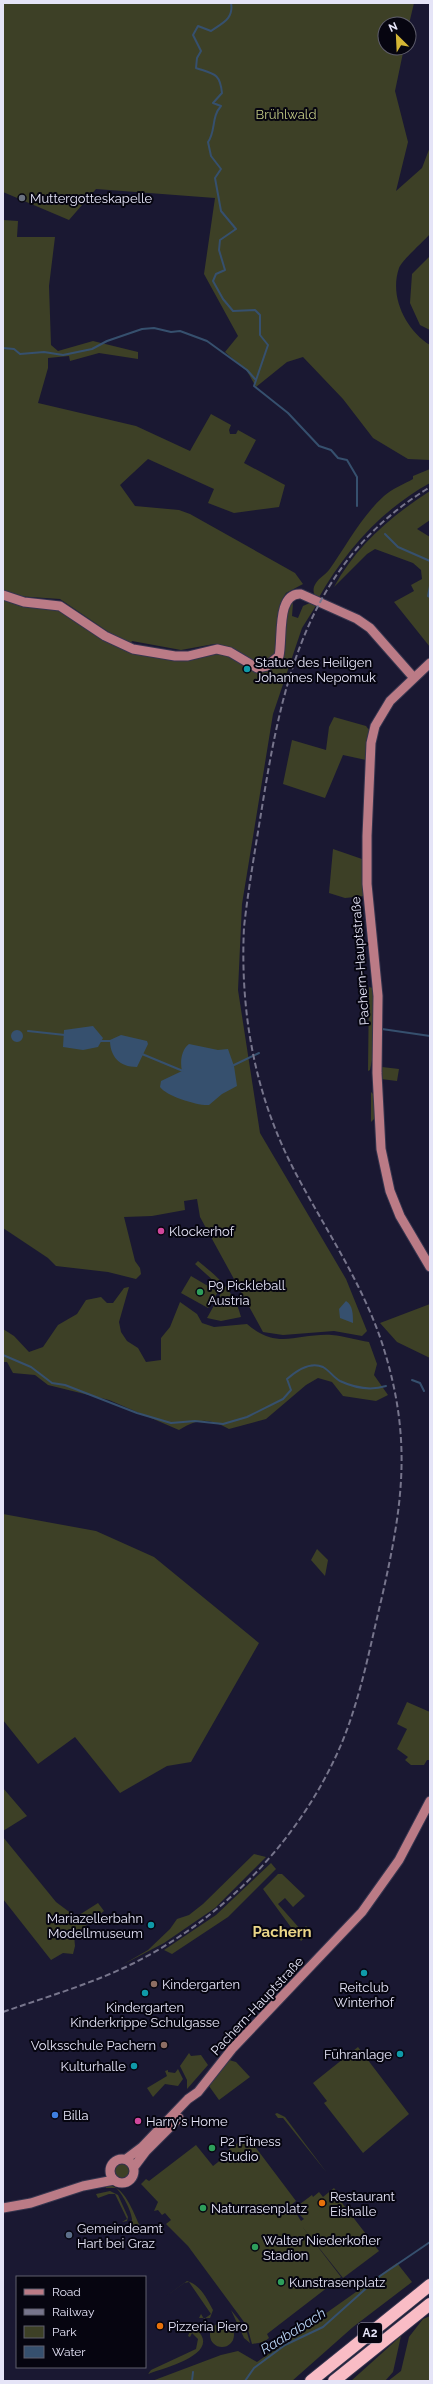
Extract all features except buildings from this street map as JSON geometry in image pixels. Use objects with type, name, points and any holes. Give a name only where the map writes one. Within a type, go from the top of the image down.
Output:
[{"type":"highway","name":"A2","points":[[311,2381],[430,2285]]},
{"type":"highway","name":"A2","points":[[334,2381],[430,2304]]},
{"type":"main road","points":[[3,595],[24,602],[60,606],[105,636],[133,649],[174,656],[188,656],[217,649],[230,652],[257,668],[267,666],[279,656],[285,602],[291,596],[301,594],[357,619],[370,628],[414,678]]},
{"type":"main road","name":"Pachern-Hauptstraße","points":[[430,663],[390,701],[374,726],[371,743],[368,801],[367,884],[378,996],[377,1073],[379,1126],[384,1170],[400,1216],[430,1267]]},
{"type":"main road","name":"Pachern-Hauptstraße","points":[[3,2208],[31,2203],[83,2186],[114,2180],[121,2183],[128,2182],[134,2175],[134,2167],[146,2151],[192,2104],[198,2092],[233,2048],[362,1912],[399,1860],[430,1800]]},
{"type":"main road","name":"Pachern-Hauptstraße","points":[[83,2186],[110,2170],[116,2160],[126,2159],[142,2147],[188,2099],[198,2092]]},
{"type":"main road","points":[[126,2159],[134,2167]]},
{"type":"main road","points":[[110,2170],[114,2180]]},
{"type":"green space","name":"Brühlwald","points":[[3,3],[414,3],[411,16],[377,16],[377,56],[402,56],[395,91],[408,142],[396,191],[422,168],[430,147],[430,234],[401,264],[396,279],[396,290],[398,301],[407,322],[421,339],[430,345],[430,460],[408,459],[373,438],[343,399],[303,357],[287,362],[256,387],[247,371],[225,352],[238,336],[204,274],[215,198],[96,189],[69,220],[3,192]]},
{"type":"green space","points":[[3,220],[18,221],[17,237],[55,237],[49,286],[51,345],[58,351],[93,341],[138,352],[138,359],[99,353],[70,361],[69,356],[48,358],[48,368],[38,403],[136,426],[190,451],[211,414],[231,425],[229,430],[230,434],[236,434],[238,430],[256,440],[244,463],[285,485],[279,507],[234,513],[208,503],[214,489],[148,459],[120,485],[135,506],[179,510],[190,514],[295,573],[303,584],[286,593],[282,600],[275,655],[269,661],[260,664],[214,644],[181,650],[132,641],[129,646],[60,599],[16,596],[3,591]]},
{"type":"green space","points":[[430,256],[430,330],[420,325],[410,303],[412,274]]},
{"type":"green space","points":[[430,469],[430,483],[396,506],[366,533],[340,564],[318,599],[316,598],[314,589],[316,583],[329,570],[375,504],[391,491],[413,479],[413,476]]},
{"type":"green space","points":[[430,491],[430,520],[417,529],[430,537],[430,647],[394,602],[414,591],[411,585],[422,579],[421,570],[413,563],[375,549],[367,554],[334,587],[353,558],[376,533],[402,511]]},
{"type":"green space","points":[[3,598],[55,607],[137,652],[214,653],[232,657],[250,669],[273,667],[278,669],[285,650],[287,606],[293,603],[292,616],[298,618],[303,606],[312,602],[317,604],[302,628],[273,714],[242,904],[238,990],[260,1133],[346,1279],[367,1331],[362,1336],[334,1331],[283,1335],[263,1332],[200,1217],[197,1199],[184,1201],[185,1210],[152,1216],[124,1217],[135,1261],[140,1268],[141,1274],[136,1279],[108,1272],[56,1266],[48,1258],[3,1228]]},
{"type":"green space","points":[[334,717],[366,726],[369,730],[366,760],[343,755],[325,798],[283,784],[292,740],[326,750],[329,727]]},
{"type":"green space","points":[[333,849],[362,859],[365,896],[345,898],[329,893]]},
{"type":"green space","points":[[369,987],[373,988],[375,1046],[370,1070],[368,1071]]},
{"type":"green space","points":[[382,1067],[399,1069],[397,1081],[381,1079]]},
{"type":"green space","points":[[371,1092],[374,1095],[375,1118],[371,1122]]},
{"type":"green space","points":[[198,1261],[230,1292],[241,1317],[221,1321],[207,1318],[221,1293],[216,1283],[195,1264]]},
{"type":"green space","name":"P9 Pickleball Austria","points":[[191,1276],[218,1292],[208,1308],[181,1293]]},
{"type":"green space","points":[[129,1287],[119,1322],[121,1332],[127,1341],[138,1348],[146,1362],[161,1360],[161,1338],[170,1327],[180,1302],[197,1314],[202,1323],[214,1327],[247,1324],[268,1337],[278,1339],[332,1335],[369,1342],[377,1364],[374,1375],[388,1395],[376,1401],[343,1396],[332,1382],[318,1378],[306,1385],[266,1419],[229,1429],[209,1421],[204,1421],[193,1423],[179,1430],[109,1400],[48,1385],[35,1375],[13,1373],[7,1362],[3,1362],[3,1329],[14,1336],[29,1352],[43,1347],[58,1325],[77,1314],[86,1300],[101,1297],[107,1303],[113,1303],[124,1288]]},
{"type":"green space","points":[[430,1304],[430,1358],[397,1342],[380,1323]]},
{"type":"green space","points":[[3,1514],[96,1531],[154,1557],[259,1643],[191,1762],[167,1766],[120,1793],[75,1737],[38,1764],[3,1720]]},
{"type":"green space","points":[[317,1549],[328,1560],[325,1576],[311,1560]]},
{"type":"green space","points":[[407,1702],[430,1712],[430,1760],[427,1760],[424,1765],[411,1765],[405,1760],[408,1757],[397,1749],[407,1729],[397,1724]]},
{"type":"green space","points":[[3,1788],[27,1816],[3,1831]]},
{"type":"green space","points":[[3,1837],[56,1902],[76,1917],[98,1903],[104,1911],[74,1935],[75,1946],[73,1954],[63,1953],[51,1960],[3,1899]]},
{"type":"green space","points":[[254,1854],[266,1857],[215,1908],[164,1943],[122,1965],[148,1950],[170,1929],[177,1919],[189,1915],[203,1904]]},
{"type":"green space","points":[[271,1863],[276,1869],[228,1917],[172,1954],[164,1950],[216,1915]]},
{"type":"green space","points":[[278,1874],[282,1874],[305,1896],[293,1907],[285,1898],[278,1904],[301,1930],[306,1926],[312,1931],[301,1941],[263,1889]]},
{"type":"green space","points":[[358,2047],[409,2114],[363,2153],[324,2103],[327,2101],[313,2083]]},
{"type":"green space","points":[[189,2053],[191,2056],[201,2055],[208,2065],[187,2089],[187,2080],[180,2066]]},
{"type":"green space","points":[[229,2060],[236,2062],[250,2077],[219,2100],[209,2086]]},
{"type":"green space","points":[[178,2069],[183,2079],[178,2086],[165,2084],[153,2097],[147,2088],[167,2076],[165,2071],[168,2070],[168,2072],[175,2073]]},
{"type":"green space","points":[[277,2113],[285,2117],[327,2173],[283,2118],[278,2118],[275,2114]]},
{"type":"green space","name":"Walter Niederkofler Stadion","points":[[247,2136],[296,2201],[291,2205],[301,2221],[304,2219],[299,2214],[304,2210],[300,2204],[312,2195],[313,2197],[319,2192],[323,2197],[334,2188],[341,2197],[339,2199],[379,2251],[343,2278],[301,2225],[341,2277],[267,2334],[269,2338],[264,2342],[252,2344],[247,2326],[188,2246],[166,2224],[171,2220],[165,2213],[162,2215],[158,2210],[154,2211],[158,2202],[141,2184],[146,2179],[149,2181],[196,2145],[213,2166],[222,2159],[220,2156]]},
{"type":"green space","points":[[119,2164],[125,2164],[129,2168],[129,2174],[125,2178],[119,2178],[115,2174],[115,2168]]},
{"type":"green space","points":[[105,2185],[112,2186],[116,2188],[106,2188]]},
{"type":"green space","points":[[116,2188],[123,2193],[140,2226],[138,2230],[130,2232],[128,2227],[132,2219],[128,2207]]},
{"type":"green space","points":[[110,2191],[118,2195],[128,2217],[127,2221],[122,2222],[127,2219],[115,2194],[109,2194],[98,2198],[96,2194]]},
{"type":"green space","points":[[397,2263],[412,2282],[353,2327],[292,2381],[152,2381],[221,2355],[238,2351],[257,2362]]},
{"type":"green space","points":[[187,2281],[196,2285],[202,2292],[213,2310],[210,2318],[205,2318],[211,2314],[189,2282],[184,2283]]},
{"type":"green space","points":[[231,2310],[246,2329],[250,2343],[244,2338]]},
{"type":"green space","points":[[430,2316],[430,2381],[388,2381],[401,2371],[409,2337],[423,2319]]},
{"type":"green space","points":[[222,2323],[227,2324],[233,2330],[233,2340],[227,2346],[222,2347],[217,2346],[211,2340],[210,2335],[211,2330],[217,2324]]},
{"type":"green space","points":[[197,2330],[203,2339],[202,2346],[197,2353],[177,2364],[148,2374],[151,2370],[196,2349],[198,2339],[192,2333],[190,2337],[188,2336],[190,2331]]},
{"type":"green space","points":[[401,2336],[393,2372],[385,2381],[351,2381]]},
{"type":"water","points":[[93,1026],[103,1038],[98,1047],[83,1050],[63,1047],[64,1030]]},
{"type":"water","points":[[15,1030],[19,1030],[23,1036],[19,1042],[15,1042],[11,1038],[11,1034]]},
{"type":"water","points":[[121,1035],[147,1041],[148,1044],[137,1067],[125,1065],[114,1056],[110,1046],[110,1040]]},
{"type":"water","points":[[189,1044],[218,1050],[228,1049],[234,1066],[237,1086],[222,1094],[209,1105],[183,1100],[169,1094],[160,1087],[161,1081],[182,1071],[182,1056],[184,1049]]},
{"type":"water","points":[[346,1301],[350,1305],[353,1314],[353,1323],[340,1318],[339,1309]]},
{"type":"waterway","points":[[231,3],[231,13],[223,23],[211,31],[198,26],[193,35],[201,51],[197,58],[196,68],[215,75],[221,86],[222,93],[213,103],[221,106],[216,115],[212,133],[208,142],[211,156],[221,169],[215,178],[221,211],[236,229],[220,240],[219,250],[225,270],[216,274],[213,281],[223,299],[233,311],[255,310],[260,315],[260,335],[268,345],[254,386],[288,413],[319,446],[331,450],[338,458],[347,460],[357,477],[357,506]]},
{"type":"waterway","points":[[3,348],[14,349],[20,354],[44,352],[63,355],[92,349],[107,341],[142,329],[154,328],[171,332],[180,331],[207,341],[247,370],[255,379]]},
{"type":"waterway","points":[[385,534],[398,547],[430,561]]},
{"type":"waterway","points":[[430,586],[428,596],[430,597]]},
{"type":"waterway","points":[[382,1029],[430,1036]]},
{"type":"waterway","points":[[28,1031],[65,1035]]},
{"type":"waterway","points":[[101,1041],[112,1041]]},
{"type":"waterway","points":[[232,1066],[259,1053]]},
{"type":"waterway","points":[[142,1054],[183,1071]]},
{"type":"waterway","points":[[3,1355],[31,1367],[52,1383],[65,1385],[137,1413],[171,1423],[195,1421],[223,1424],[247,1417],[283,1399],[291,1390],[287,1379],[299,1370],[313,1365],[323,1367],[340,1381],[357,1387],[380,1388],[386,1386]]},
{"type":"waterway","points":[[412,1380],[420,1383],[424,1391]]},
{"type":"waterway","name":"Raababach","points":[[245,2381],[254,2368],[285,2345],[323,2327],[380,2276],[430,2242]]},
{"type":"waterway","points":[[192,2381],[193,2372]]},
{"type":"railway","points":[[3,2012],[85,1984],[132,1964],[166,1945],[199,1923],[230,1898],[258,1871],[283,1841],[306,1809],[326,1776],[343,1740],[355,1706],[369,1653],[395,1534],[401,1472],[401,1442],[398,1410],[392,1378],[382,1343],[373,1320],[353,1275],[293,1168],[268,1110],[259,1080],[247,1020],[244,989],[244,927],[253,861],[272,748],[282,703],[295,661],[311,620],[332,583],[358,548],[390,516],[430,487]]},
{"type":"place","name":"Muttergotteskapelle","points":[[22,198]]},
{"type":"place","name":"Statue des Heiligen Johannes Nepomuk","points":[[247,669]]},
{"type":"place","name":"Klockerhof","points":[[161,1231]]},
{"type":"place","name":"P9 Pickleball Austria","points":[[200,1292]]},
{"type":"place","name":"Mariazellerbahn Modellmuseum","points":[[151,1925]]},
{"type":"place","name":"Reitclub Winterhof","points":[[364,1973]]},
{"type":"place","name":"Kindergarten","points":[[154,1984]]},
{"type":"place","name":"Kindergarten Kinderkrippe Schulgasse","points":[[145,1993]]},
{"type":"place","name":"Volksschule Pachern","points":[[164,2045]]},
{"type":"place","name":"Führanlage","points":[[400,2054]]},
{"type":"place","name":"Kulturhalle","points":[[134,2066]]},
{"type":"place","name":"Billa","points":[[55,2115]]},
{"type":"place","name":"Harry's Home","points":[[138,2121]]},
{"type":"place","name":"P2 Fitness Studio","points":[[212,2148]]},
{"type":"place","name":"Restaurant Eishalle","points":[[322,2203]]},
{"type":"place","name":"Naturrasenplatz","points":[[203,2208]]},
{"type":"place","name":"Gemeindeamt Hart bei Graz","points":[[69,2235]]},
{"type":"place","name":"Walter Niederkofler Stadion","points":[[255,2247]]},
{"type":"place","name":"Kunstrasenplatz","points":[[281,2282]]},
{"type":"place","name":"Pizzeria Piero","points":[[160,2326]]},
{"type":"district","name":"Pachern","points":[[282,1932]]}]
